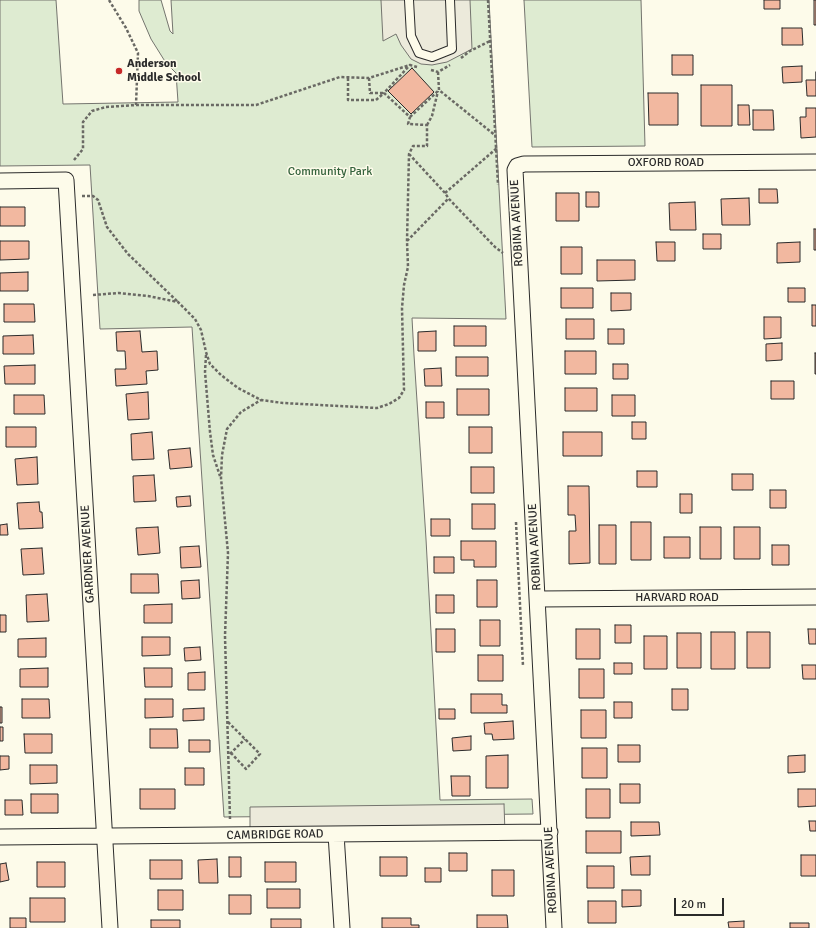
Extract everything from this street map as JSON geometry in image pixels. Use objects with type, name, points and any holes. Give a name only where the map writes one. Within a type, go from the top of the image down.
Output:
[{"type":"street","name":"OXFORD ROAD","points":[[517,166],[535,164],[816,162]]},
{"type":"street","name":"ROBINA AVENUE","points":[[517,166],[515,170],[515,181],[554,928]]},
{"type":"street","name":"GARDNER AVENUE","points":[[0,181],[66,180],[110,928]]},
{"type":"street","name":"HARVARD ROAD","points":[[538,599],[816,596]]},
{"type":"street","name":"CAMBRIDGE ROAD","points":[[0,837],[550,832]]},
{"type":"street","points":[[336,834],[342,928]]},
{"type":"lane","points":[[409,0],[411,36],[419,53],[432,57],[452,49],[450,0]]},
{"type":"path","points":[[109,0],[126,28],[138,53],[136,105]]},
{"type":"path","points":[[459,60],[470,51],[490,41]]},
{"type":"path","points":[[74,160],[83,149],[83,122],[92,111],[106,107],[136,105],[256,105],[340,77],[369,78],[410,65],[438,72],[454,63]]},
{"type":"path","points":[[348,78],[348,100],[376,100],[410,65]]},
{"type":"path","points":[[77,196],[93,196],[98,200],[107,227],[128,254],[195,319],[201,330],[210,364],[238,388],[261,400],[283,403],[377,408],[390,404],[399,398],[404,390],[402,308],[404,285],[408,267],[408,154],[413,146],[427,146],[427,125],[432,116],[439,90],[438,72]]},
{"type":"path","points":[[369,78],[370,93],[384,93],[410,117]]},
{"type":"path","points":[[427,125],[408,124],[410,117],[439,90]]},
{"type":"path","points":[[439,90],[496,136]]},
{"type":"path","points":[[445,193],[497,148]]},
{"type":"path","points":[[408,154],[495,247],[504,253]]},
{"type":"path","points":[[407,241],[449,198]]},
{"type":"path","points":[[93,296],[119,293],[148,296],[178,302]]},
{"type":"path","points":[[206,352],[205,372],[210,432],[213,455],[221,478]]},
{"type":"path","points":[[230,819],[230,754],[226,636],[228,553],[221,478],[222,455],[227,429],[241,412],[261,400]]},
{"type":"path","points":[[228,722],[260,754],[246,769],[230,754]]},
{"type":"path","points":[[230,754],[245,739]]},
{"type":"green space","name":"Community Park","points":[[0,0],[56,0],[63,104],[178,102],[176,73],[166,63],[151,39],[139,11],[139,0],[161,0],[170,31],[173,34],[171,0],[489,0],[506,319],[412,318],[414,355],[426,539],[440,800],[532,799],[533,814],[224,817],[192,327],[100,329],[90,165],[0,166]]},
{"type":"green space","points":[[524,0],[641,0],[645,146],[532,147]]},
{"type":"shaded area","points":[[381,0],[470,0],[472,49],[447,62],[432,65],[421,64],[411,59],[401,45],[396,34],[383,41]]},
{"type":"shaded area","points":[[504,804],[505,833],[250,835],[250,807]]},
{"type":"building","points":[[764,0],[780,0],[780,9],[764,9]]},
{"type":"building","points":[[814,0],[816,0],[816,25],[814,25]]},
{"type":"building","points":[[782,28],[802,28],[803,45],[782,45]]},
{"type":"building","points":[[672,55],[693,55],[693,75],[672,75]]},
{"type":"building","points":[[802,66],[802,82],[783,83],[782,67]]},
{"type":"building","points":[[412,68],[434,92],[411,114],[388,91]]},
{"type":"building","points":[[806,80],[816,80],[816,96],[807,96]]},
{"type":"building","points":[[701,85],[732,85],[732,126],[701,126]]},
{"type":"building","points":[[648,93],[678,93],[678,125],[649,125]]},
{"type":"building","points":[[738,105],[749,105],[750,125],[738,125]]},
{"type":"building","points":[[806,108],[816,108],[816,137],[801,138],[800,117],[806,117]]},
{"type":"building","points":[[753,110],[773,110],[774,130],[753,130]]},
{"type":"building","points":[[759,189],[777,189],[778,203],[759,203]]},
{"type":"building","points":[[586,192],[599,192],[599,207],[586,207]]},
{"type":"building","points":[[556,193],[579,193],[579,221],[556,221]]},
{"type":"building","points":[[749,198],[750,225],[722,225],[721,199]]},
{"type":"building","points":[[695,202],[696,230],[670,230],[669,203]]},
{"type":"building","points":[[0,207],[25,207],[25,226],[0,226]]},
{"type":"building","points":[[814,229],[816,229],[816,250],[814,250]]},
{"type":"building","points":[[703,234],[721,234],[721,249],[703,249]]},
{"type":"building","points":[[0,241],[29,241],[29,259],[0,260]]},
{"type":"building","points":[[656,242],[675,242],[675,261],[657,261]]},
{"type":"building","points":[[800,242],[800,262],[777,263],[777,243]]},
{"type":"building","points":[[561,247],[582,247],[582,274],[561,274]]},
{"type":"building","points":[[597,260],[635,260],[635,280],[597,281]]},
{"type":"building","points":[[28,272],[28,291],[0,291],[0,273]]},
{"type":"building","points":[[561,288],[593,288],[593,308],[561,308]]},
{"type":"building","points":[[788,288],[805,288],[805,302],[788,302]]},
{"type":"building","points":[[611,293],[631,293],[631,310],[611,311]]},
{"type":"building","points":[[4,304],[34,304],[35,322],[4,322]]},
{"type":"building","points":[[812,305],[816,305],[816,326],[812,326]]},
{"type":"building","points":[[764,317],[781,317],[781,338],[764,339]]},
{"type":"building","points":[[566,319],[594,319],[594,339],[566,339]]},
{"type":"building","points":[[454,326],[486,326],[486,346],[454,346]]},
{"type":"building","points":[[608,329],[624,329],[624,344],[608,344]]},
{"type":"building","points":[[140,331],[142,352],[157,351],[158,370],[146,371],[147,384],[116,386],[115,369],[126,369],[125,351],[117,351],[116,332]]},
{"type":"building","points":[[436,331],[436,351],[418,351],[418,332]]},
{"type":"building","points":[[33,335],[34,354],[3,354],[3,336]]},
{"type":"building","points":[[782,343],[782,360],[766,361],[766,344]]},
{"type":"building","points":[[565,351],[596,351],[596,374],[565,374]]},
{"type":"building","points":[[816,353],[816,374],[815,374]]},
{"type":"building","points":[[456,357],[488,357],[488,376],[456,376]]},
{"type":"building","points":[[613,364],[628,364],[628,379],[613,379]]},
{"type":"building","points":[[35,365],[35,384],[5,384],[4,366]]},
{"type":"building","points":[[441,368],[442,386],[425,386],[424,369]]},
{"type":"building","points":[[771,381],[794,381],[794,399],[771,399]]},
{"type":"building","points":[[565,388],[597,388],[597,411],[565,411]]},
{"type":"building","points":[[457,389],[489,389],[489,415],[457,415]]},
{"type":"building","points":[[148,392],[149,419],[128,420],[126,394]]},
{"type":"building","points":[[14,395],[44,395],[45,414],[14,414]]},
{"type":"building","points":[[612,395],[635,395],[635,416],[612,416]]},
{"type":"building","points":[[426,402],[444,402],[444,418],[426,418]]},
{"type":"building","points":[[632,422],[646,422],[646,439],[632,439]]},
{"type":"building","points":[[6,427],[36,427],[36,447],[6,447]]},
{"type":"building","points":[[469,427],[492,427],[492,453],[469,453]]},
{"type":"building","points":[[152,432],[154,459],[132,460],[131,434]]},
{"type":"building","points":[[563,432],[602,432],[602,456],[563,456]]},
{"type":"building","points":[[190,448],[192,467],[170,469],[168,450]]},
{"type":"building","points":[[37,457],[38,484],[17,485],[15,459]]},
{"type":"building","points":[[471,467],[494,467],[494,493],[471,493]]},
{"type":"building","points":[[637,471],[657,471],[657,487],[637,487]]},
{"type":"building","points":[[732,474],[753,474],[753,490],[732,490]]},
{"type":"building","points":[[154,475],[156,501],[134,502],[133,476]]},
{"type":"building","points":[[568,486],[589,486],[590,563],[569,564],[569,531],[576,531],[575,515],[568,515]]},
{"type":"building","points":[[770,490],[786,490],[786,508],[770,508]]},
{"type":"building","points":[[680,494],[692,494],[692,513],[680,513]]},
{"type":"building","points":[[190,496],[191,506],[177,507],[176,497]]},
{"type":"building","points":[[39,502],[40,512],[42,512],[43,528],[19,529],[17,503]]},
{"type":"building","points":[[472,504],[495,504],[495,529],[472,529]]},
{"type":"building","points":[[431,519],[450,519],[450,536],[431,536]]},
{"type":"building","points":[[631,522],[651,522],[651,560],[631,560]]},
{"type":"building","points":[[7,524],[8,535],[0,535],[0,525]]},
{"type":"building","points":[[599,525],[616,525],[616,564],[599,564]]},
{"type":"building","points":[[158,527],[160,553],[138,555],[136,528]]},
{"type":"building","points":[[700,527],[721,527],[721,559],[700,559]]},
{"type":"building","points":[[734,527],[760,527],[760,559],[734,559]]},
{"type":"building","points":[[664,537],[690,537],[690,558],[664,558]]},
{"type":"building","points":[[461,541],[496,541],[496,567],[474,567],[474,560],[461,560]]},
{"type":"building","points":[[772,545],[789,545],[789,565],[772,565]]},
{"type":"building","points":[[199,546],[201,567],[181,568],[180,547]]},
{"type":"building","points":[[42,548],[44,574],[23,575],[21,549]]},
{"type":"building","points":[[434,557],[454,557],[454,573],[434,573]]},
{"type":"building","points":[[131,574],[158,574],[159,593],[131,593]]},
{"type":"building","points":[[199,580],[200,598],[182,599],[181,581]]},
{"type":"building","points":[[477,580],[497,580],[497,607],[477,607]]},
{"type":"building","points":[[47,594],[49,621],[27,622],[26,595]]},
{"type":"building","points":[[436,595],[454,595],[454,613],[436,613]]},
{"type":"building","points":[[172,604],[172,623],[144,623],[144,605]]},
{"type":"building","points":[[0,615],[6,615],[6,632],[0,632]]},
{"type":"building","points":[[480,620],[500,620],[500,646],[480,646]]},
{"type":"building","points":[[615,625],[631,625],[631,643],[615,643]]},
{"type":"building","points":[[436,629],[455,629],[455,652],[436,652]]},
{"type":"building","points":[[576,629],[600,629],[600,659],[576,659]]},
{"type":"building","points":[[808,629],[816,629],[816,644],[809,644]]},
{"type":"building","points":[[711,632],[735,632],[735,669],[711,669]]},
{"type":"building","points":[[747,632],[770,632],[770,668],[747,668]]},
{"type":"building","points":[[677,633],[701,633],[701,668],[677,668]]},
{"type":"building","points":[[644,636],[667,636],[667,669],[644,669]]},
{"type":"building","points":[[142,637],[170,637],[170,655],[142,656]]},
{"type":"building","points":[[46,638],[46,657],[18,657],[18,639]]},
{"type":"building","points":[[200,647],[201,660],[185,661],[184,648]]},
{"type":"building","points":[[478,655],[503,655],[503,681],[478,681]]},
{"type":"building","points":[[614,663],[632,663],[632,674],[614,674]]},
{"type":"building","points":[[802,665],[816,665],[816,679],[803,679]]},
{"type":"building","points":[[48,668],[48,687],[20,687],[20,669]]},
{"type":"building","points":[[144,668],[172,668],[172,687],[145,687]]},
{"type":"building","points":[[579,669],[604,669],[604,698],[579,698]]},
{"type":"building","points":[[205,672],[205,690],[188,690],[188,673]]},
{"type":"building","points":[[672,689],[688,689],[688,710],[672,710]]},
{"type":"building","points":[[471,694],[502,694],[502,705],[507,705],[507,713],[471,713]]},
{"type":"building","points":[[22,699],[49,699],[50,718],[22,718]]},
{"type":"building","points":[[145,699],[173,699],[173,717],[145,718]]},
{"type":"building","points":[[614,702],[632,702],[632,718],[614,718]]},
{"type":"building","points":[[0,707],[2,707],[2,723],[0,723]]},
{"type":"building","points":[[204,708],[204,720],[183,721],[183,709]]},
{"type":"building","points":[[439,709],[455,709],[455,719],[439,719]]},
{"type":"building","points":[[581,710],[606,710],[606,738],[581,738]]},
{"type":"building","points":[[513,721],[514,739],[493,740],[492,734],[485,734],[484,723]]},
{"type":"building","points":[[0,727],[3,727],[3,741],[0,741]]},
{"type":"building","points":[[150,729],[177,729],[178,748],[150,748]]},
{"type":"building","points":[[24,734],[52,734],[52,753],[25,753]]},
{"type":"building","points":[[471,736],[471,750],[453,751],[452,738]]},
{"type":"building","points":[[189,740],[210,740],[210,752],[189,752]]},
{"type":"building","points":[[618,745],[640,745],[640,762],[618,762]]},
{"type":"building","points":[[582,748],[607,748],[607,778],[582,778]]},
{"type":"building","points":[[508,755],[508,788],[486,788],[486,756]]},
{"type":"building","points":[[805,755],[805,772],[788,773],[788,756]]},
{"type":"building","points":[[0,756],[9,756],[9,769],[0,770]]},
{"type":"building","points":[[30,765],[57,765],[57,783],[30,784]]},
{"type":"building","points":[[185,768],[204,768],[204,785],[185,785]]},
{"type":"building","points":[[451,776],[470,776],[470,796],[452,796]]},
{"type":"building","points":[[620,784],[640,784],[640,803],[620,803]]},
{"type":"building","points":[[140,789],[175,789],[175,809],[140,809]]},
{"type":"building","points":[[586,789],[610,789],[610,818],[586,818]]},
{"type":"building","points":[[798,789],[816,789],[816,806],[798,807]]},
{"type":"building","points":[[31,794],[58,794],[58,813],[31,813]]},
{"type":"building","points":[[5,800],[22,800],[23,815],[5,815]]},
{"type":"building","points":[[809,821],[816,821],[816,831],[810,831]]},
{"type":"building","points":[[631,822],[659,822],[660,835],[631,836]]},
{"type":"building","points":[[586,831],[621,831],[621,853],[586,853]]},
{"type":"building","points":[[449,853],[467,853],[467,871],[449,871]]},
{"type":"building","points":[[801,855],[816,855],[816,876],[801,876]]},
{"type":"building","points":[[650,856],[650,875],[631,875],[630,857]]},
{"type":"building","points":[[229,857],[241,857],[241,877],[229,877]]},
{"type":"building","points":[[380,857],[407,857],[407,876],[380,876]]},
{"type":"building","points":[[217,859],[218,883],[199,883],[198,860]]},
{"type":"building","points":[[150,860],[182,860],[182,879],[150,879]]},
{"type":"building","points":[[37,862],[65,862],[65,887],[37,887]]},
{"type":"building","points":[[265,862],[296,862],[296,882],[265,882]]},
{"type":"building","points":[[6,863],[9,880],[0,882],[0,864]]},
{"type":"building","points":[[587,866],[614,866],[614,888],[587,888]]},
{"type":"building","points":[[425,868],[441,868],[441,882],[425,882]]},
{"type":"building","points":[[492,870],[514,870],[514,896],[492,896]]},
{"type":"building","points":[[267,889],[300,889],[300,908],[267,908]]},
{"type":"building","points":[[158,890],[183,890],[183,910],[158,910]]},
{"type":"building","points":[[622,890],[641,890],[641,906],[622,907]]},
{"type":"building","points":[[229,895],[251,895],[251,914],[229,914]]},
{"type":"building","points":[[30,898],[65,898],[65,922],[30,922]]},
{"type":"building","points":[[588,901],[616,901],[616,923],[588,923]]},
{"type":"building","points":[[477,915],[507,915],[508,928],[477,928]]},
{"type":"building","points":[[10,918],[26,918],[26,928],[10,928]]},
{"type":"building","points":[[382,918],[411,918],[411,925],[419,925],[419,928],[382,928]]},
{"type":"building","points":[[271,919],[301,919],[301,928],[271,928]]},
{"type":"building","points":[[151,920],[180,920],[180,928],[151,928]]},
{"type":"building","points":[[744,921],[744,928],[729,928],[728,922]]},
{"type":"building","points":[[790,923],[809,923],[809,928],[790,928]]},
{"type":"place","name":"Anderson Middle School","points":[[119,71]]}]
